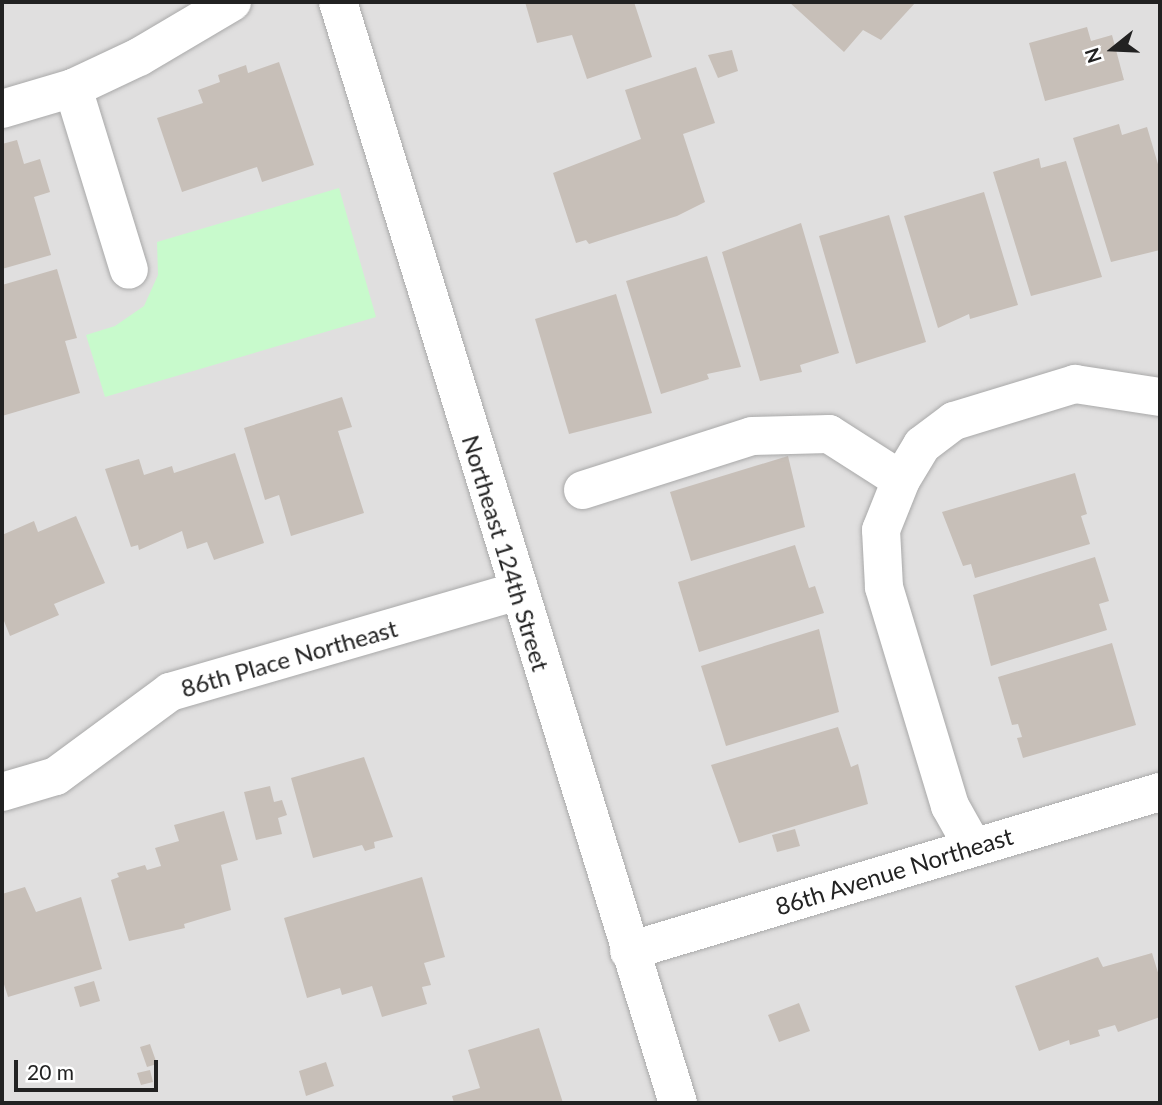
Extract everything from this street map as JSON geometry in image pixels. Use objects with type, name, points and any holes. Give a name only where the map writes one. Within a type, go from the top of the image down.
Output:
[{"type":"street","points":[[2,109],[73,88],[139,57],[232,2]]},
{"type":"street","name":"Northeast 124th Street","points":[[338,2],[678,1103]]},
{"type":"street","points":[[73,88],[129,270]]},
{"type":"street","points":[[973,847],[950,806],[884,587],[881,530],[901,481],[922,445],[954,421],[1075,384],[1160,397]]},
{"type":"street","points":[[583,490],[752,436],[829,434],[901,481]]},
{"type":"street","name":"86th Place Northeast","points":[[2,792],[57,776],[170,692],[518,591]]},
{"type":"street","name":"86th Avenue Northeast","points":[[629,951],[1160,792]]},
{"type":"shaded area","points":[[2,2],[1160,2],[1160,1103],[2,1103]]},
{"type":"green space","points":[[339,188],[376,317],[105,397],[86,335],[115,326],[144,306],[158,275],[157,242]]},
{"type":"building","points":[[525,2],[634,2],[652,57],[587,79],[572,35],[537,43]]},
{"type":"building","points":[[789,2],[916,2],[881,40],[863,30],[844,52]]},
{"type":"building","points":[[1087,27],[1091,41],[1112,35],[1124,80],[1045,101],[1029,43]]},
{"type":"building","points":[[732,50],[738,71],[718,78],[708,55]]},
{"type":"building","points":[[279,62],[314,165],[262,182],[257,167],[182,192],[157,118],[203,103],[198,90],[220,82],[218,75],[246,65],[248,73]]},
{"type":"building","points":[[696,67],[715,123],[683,134],[705,202],[677,216],[589,244],[586,240],[576,243],[553,173],[641,139],[625,90]]},
{"type":"building","points":[[1119,124],[1122,135],[1147,127],[1160,171],[1160,250],[1111,262],[1073,138]]},
{"type":"building","points":[[17,140],[24,164],[40,159],[50,192],[34,197],[51,255],[2,269],[2,144]]},
{"type":"building","points":[[1039,158],[1041,168],[1066,161],[1102,277],[1031,296],[993,172]]},
{"type":"building","points":[[984,192],[1018,305],[970,319],[969,314],[938,328],[904,216]]},
{"type":"building","points":[[889,215],[926,342],[856,364],[819,236]]},
{"type":"building","points":[[801,223],[839,353],[800,365],[802,372],[760,381],[722,252]]},
{"type":"building","points":[[707,256],[741,367],[707,374],[709,379],[661,394],[626,281]]},
{"type":"building","points":[[57,269],[77,338],[65,341],[80,393],[2,416],[2,285]]},
{"type":"building","points":[[616,294],[652,413],[569,434],[535,319]]},
{"type":"building","points":[[342,397],[352,427],[338,431],[364,513],[291,536],[279,495],[265,500],[244,428]]},
{"type":"building","points":[[235,453],[264,543],[214,560],[207,542],[187,549],[182,531],[139,550],[138,545],[131,547],[105,469],[139,459],[144,475],[172,466],[174,473]]},
{"type":"building","points":[[788,456],[805,527],[691,561],[670,492]]},
{"type":"building","points":[[1075,473],[1087,514],[1081,516],[1090,544],[975,578],[971,564],[963,566],[942,512]]},
{"type":"building","points":[[76,516],[105,583],[54,604],[59,615],[10,636],[2,616],[2,535],[34,521],[38,532]]},
{"type":"building","points":[[795,545],[809,588],[815,586],[824,613],[699,652],[678,582]]},
{"type":"building","points":[[1095,557],[1109,601],[1099,604],[1107,630],[991,666],[973,595]]},
{"type":"building","points":[[819,629],[839,712],[726,746],[701,666]]},
{"type":"building","points":[[1112,643],[1136,725],[1023,758],[1017,738],[1022,737],[1018,724],[1012,725],[998,677]]},
{"type":"building","points":[[838,727],[851,767],[858,764],[868,804],[739,843],[711,765]]},
{"type":"building","points":[[364,757],[393,837],[374,842],[375,848],[365,851],[362,845],[313,858],[291,778]]},
{"type":"building","points":[[270,786],[274,802],[282,800],[287,815],[278,818],[282,834],[256,840],[244,792]]},
{"type":"building","points":[[224,811],[238,860],[221,865],[231,910],[184,924],[185,928],[129,941],[111,880],[119,877],[117,873],[145,865],[147,870],[161,866],[155,848],[179,841],[174,825]]},
{"type":"building","points":[[795,829],[800,846],[777,852],[772,835]]},
{"type":"building","points":[[422,877],[445,957],[424,963],[431,985],[422,987],[427,1004],[382,1017],[372,986],[342,995],[340,988],[307,998],[284,918]]},
{"type":"building","points":[[25,887],[36,912],[81,897],[102,969],[8,997],[2,978],[2,894]]},
{"type":"building","points":[[1152,953],[1160,979],[1160,1017],[1118,1032],[1115,1025],[1098,1030],[1100,1036],[1070,1045],[1069,1040],[1039,1051],[1015,986],[1098,957],[1103,967]]},
{"type":"building","points":[[94,981],[100,1001],[80,1007],[74,987]]},
{"type":"building","points":[[799,1003],[810,1031],[779,1042],[768,1015]]},
{"type":"building","points":[[539,1028],[563,1103],[454,1103],[452,1096],[480,1088],[468,1050]]},
{"type":"building","points":[[150,1044],[157,1064],[147,1067],[140,1047]]},
{"type":"building","points":[[326,1062],[334,1086],[306,1096],[299,1071]]},
{"type":"building","points":[[150,1070],[153,1082],[141,1085],[137,1073]]}]
